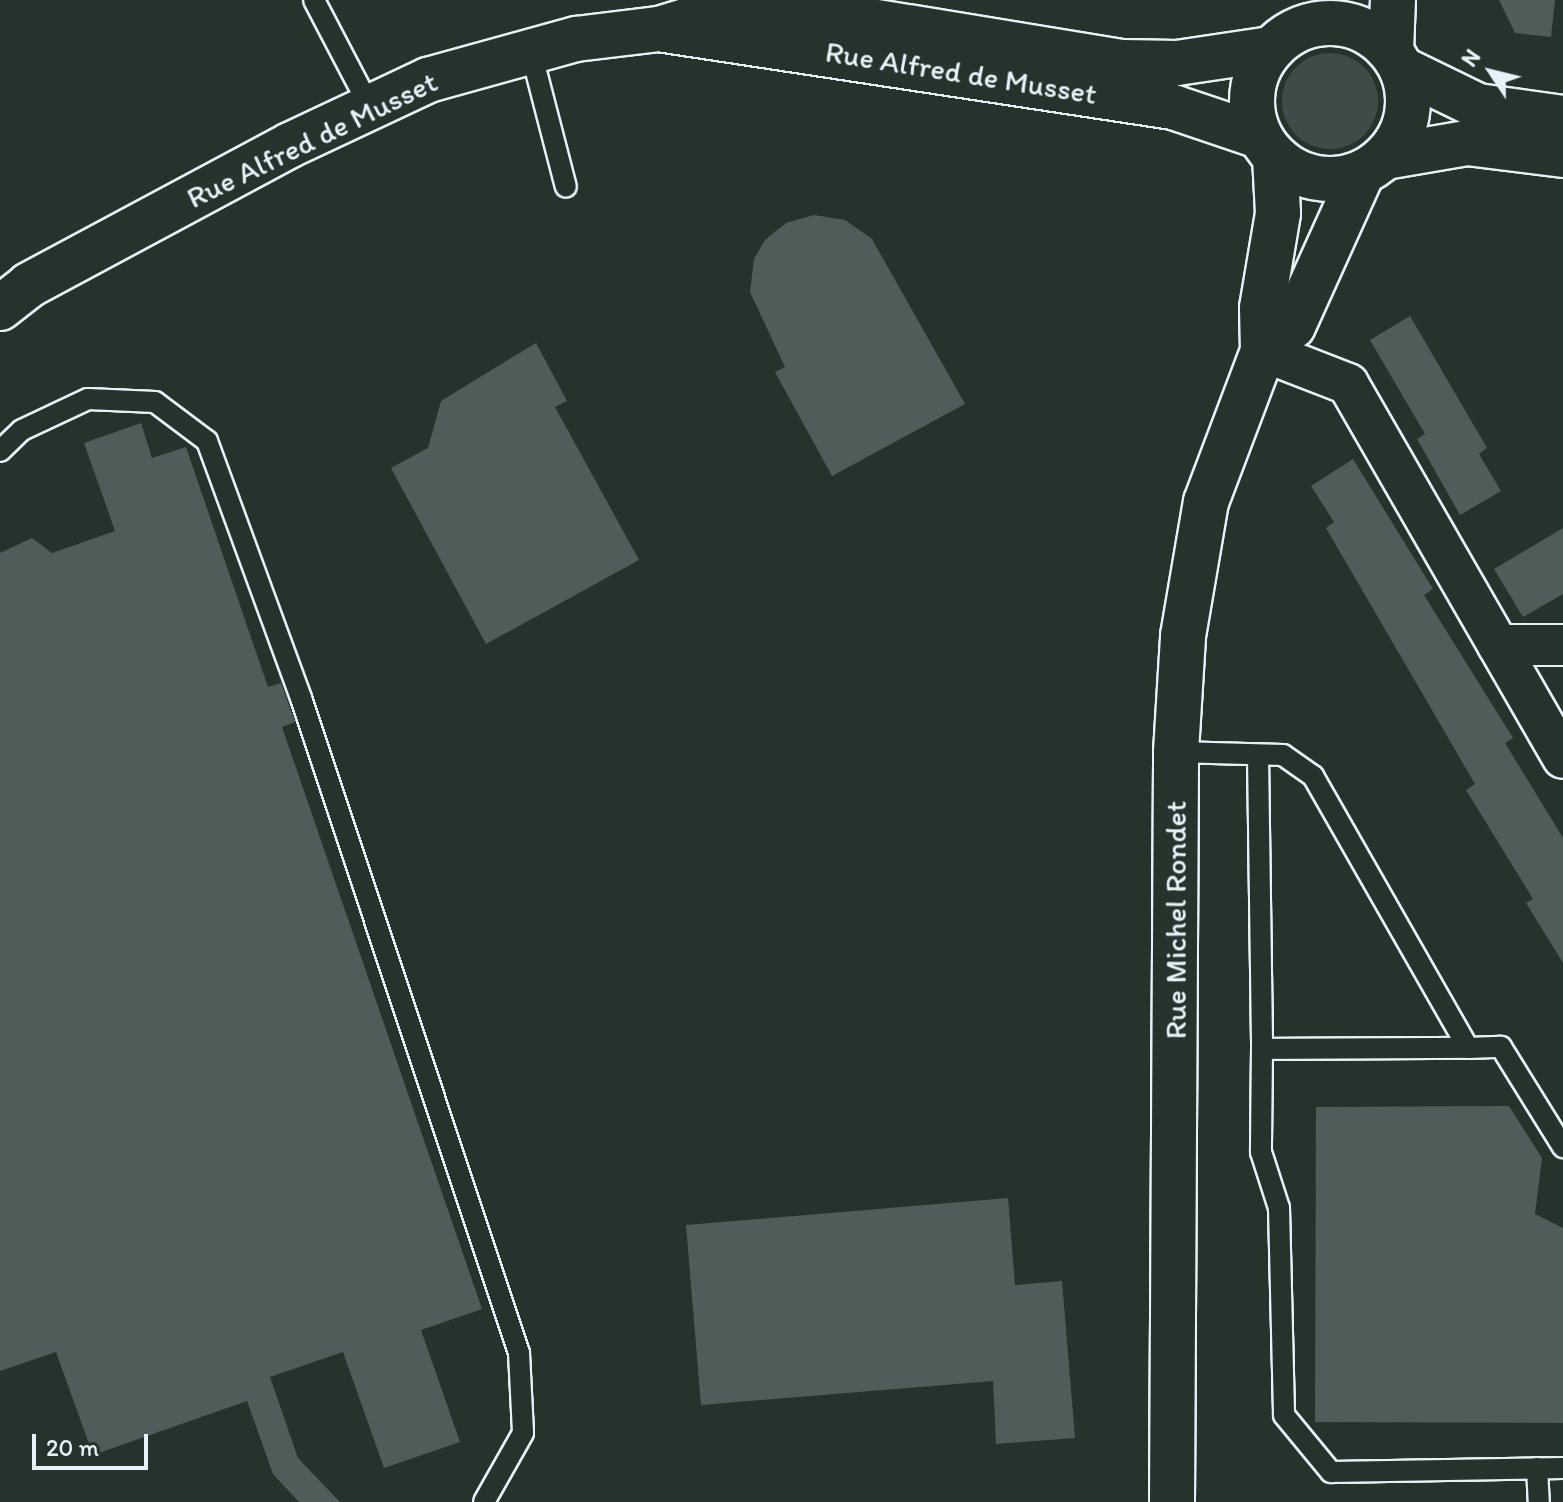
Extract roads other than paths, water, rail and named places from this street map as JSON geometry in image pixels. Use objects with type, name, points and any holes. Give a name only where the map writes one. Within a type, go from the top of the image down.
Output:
[{"type":"main road","points":[[1374,165],[1405,125],[1408,96],[1396,60],[1393,0]]},
{"type":"main road","name":"Rue Alfred de Musset","points":[[10,295],[370,107],[428,80],[576,39],[659,29],[731,7],[810,11],[1123,62],[1177,63],[1271,49]]},
{"type":"main road","points":[[1563,118],[1478,106],[1396,60],[1369,32],[1322,12],[1271,49],[1254,81],[1252,109],[1267,147],[1317,178],[1467,143],[1563,155]]},
{"type":"main road","name":"Rue Alfred de Musset","points":[[659,29],[1173,107],[1267,147]]},
{"type":"main road","name":"Rue Michel Rondet","points":[[1172,1502],[1176,752],[1183,636],[1206,502],[1263,351],[1262,308],[1278,213],[1267,147]]},
{"type":"main road","name":"Rue Michel Rondet","points":[[1263,351],[1293,326],[1374,165]]},
{"type":"street","points":[[1263,351],[1348,384],[1563,758]]},
{"type":"street","points":[[1498,645],[1563,645]]},
{"type":"lane","points":[[314,0],[370,107]]},
{"type":"lane","points":[[531,52],[566,187]]},
{"type":"lane","points":[[0,451],[22,430],[88,399],[155,402],[207,441],[301,698],[519,1353],[523,1433],[484,1502]]},
{"type":"lane","points":[[1176,752],[1283,755],[1313,776],[1468,1048]]},
{"type":"lane","points":[[1258,755],[1261,1152],[1279,1208],[1284,1415],[1331,1472],[1563,1468]]},
{"type":"lane","points":[[1262,1049],[1501,1047],[1563,1147]]},
{"type":"lane","points":[[1537,1468],[1539,1502]]}]
